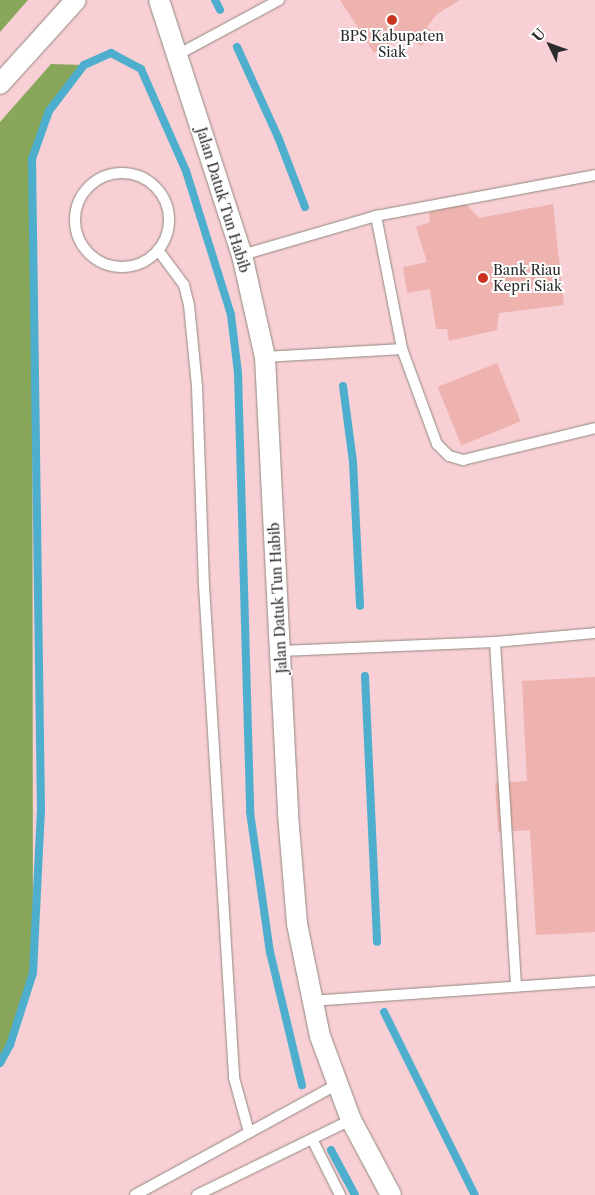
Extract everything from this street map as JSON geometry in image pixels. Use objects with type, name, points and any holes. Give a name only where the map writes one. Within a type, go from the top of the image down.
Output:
[{"type":"street","points":[[0,84],[76,0]]},
{"type":"street","name":"Jalan Datuk Tun Habib","points":[[159,0],[242,255],[265,357],[288,814],[297,924],[320,1036],[351,1120],[391,1195]]},
{"type":"lane","points":[[177,55],[280,0]]},
{"type":"lane","points":[[111,174],[141,177],[154,185],[169,212],[168,228],[158,250],[141,263],[126,267],[97,260],[85,249],[78,236],[78,205],[85,191],[111,174]]},
{"type":"lane","points":[[242,255],[376,216],[595,175]]},
{"type":"lane","points":[[376,216],[402,349],[438,444],[450,456],[463,460],[595,428]]},
{"type":"lane","points":[[158,250],[184,285],[189,305],[197,386],[204,585],[234,1078],[249,1132]]},
{"type":"lane","points":[[265,357],[402,349]]},
{"type":"lane","points":[[281,651],[495,642],[595,633]]},
{"type":"lane","points":[[495,642],[516,986]]},
{"type":"lane","points":[[312,1000],[595,981]]},
{"type":"lane","points":[[135,1195],[338,1084]]},
{"type":"lane","points":[[197,1195],[351,1120]]},
{"type":"lane","points":[[312,1139],[340,1195]]},
{"type":"shaded area","points":[[0,0],[595,0],[595,1195],[0,1195]]},
{"type":"green space","points":[[0,0],[28,0],[0,32]]},
{"type":"green space","points":[[51,64],[84,65],[49,111],[32,159],[33,973],[10,1045],[0,1063],[0,122]]},
{"type":"building","name":"BPS Kabupaten Siak","points":[[340,0],[460,0],[437,14],[427,27],[434,33],[421,46],[409,35],[374,53]]},
{"type":"building","name":"Bank Riau Kepri Siak","points":[[466,204],[479,218],[553,204],[564,305],[499,313],[497,330],[449,341],[447,329],[436,329],[430,289],[407,293],[403,267],[427,262],[416,227],[430,222],[429,212]]},
{"type":"building","points":[[497,363],[521,421],[461,445],[438,387]]},
{"type":"building","points":[[595,677],[595,932],[536,935],[530,830],[498,832],[495,783],[527,781],[522,681]]},
{"type":"waterway","points":[[215,0],[220,10]]},
{"type":"waterway","points":[[237,47],[278,137],[305,207]]},
{"type":"waterway","points":[[0,1063],[10,1045],[33,973],[41,811],[32,159],[49,111],[84,65],[111,53],[141,69],[186,171],[231,315],[238,373],[250,812],[270,952],[302,1085]]},
{"type":"waterway","points":[[343,386],[353,462],[360,606]]},
{"type":"waterway","points":[[365,676],[377,942]]},
{"type":"waterway","points":[[384,1012],[475,1195]]},
{"type":"waterway","points":[[331,1150],[355,1195]]},
{"type":"place","name":"BPS Kabupaten Siak","points":[[392,20]]},
{"type":"place","name":"Bank Riau Kepri Siak","points":[[483,278]]}]
